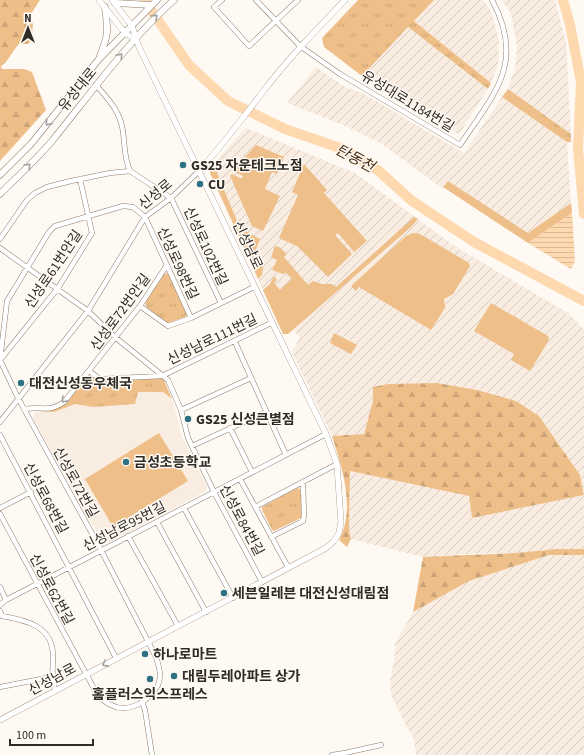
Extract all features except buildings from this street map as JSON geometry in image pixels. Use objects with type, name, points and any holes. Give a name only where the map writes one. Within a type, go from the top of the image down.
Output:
[{"type":"main road","name":"유성대로","points":[[0,175],[31,144],[99,59],[157,0]]},
{"type":"main road","name":"유성대로","points":[[0,194],[51,143],[96,84],[135,38],[174,0]]},
{"type":"main road","points":[[113,2],[125,5],[151,5]]},
{"type":"main road","points":[[99,59],[108,37],[109,30],[105,7]]},
{"type":"street","points":[[99,0],[125,32],[135,38]]},
{"type":"street","points":[[222,0],[214,7],[249,46],[298,0]]},
{"type":"street","name":"유성대로1184번길","points":[[256,0],[300,46],[340,74],[460,145],[500,84],[504,71],[507,44],[504,28],[492,0]]},
{"type":"street","name":"신성로","points":[[0,422],[88,311],[144,217],[171,198],[199,171],[241,122],[300,46],[345,0]]},
{"type":"street","points":[[113,2],[132,26]]},
{"type":"street","name":"신성남로","points":[[0,720],[326,548],[334,541],[339,533],[341,522],[336,464],[326,434],[271,323],[135,38],[132,26]]},
{"type":"street","points":[[96,84],[117,110],[124,132],[124,159],[130,171],[171,198]]},
{"type":"street","points":[[0,239],[27,200],[35,193],[47,187],[80,179],[130,171]]},
{"type":"street","name":"신성로61번안길","points":[[0,360],[58,288],[92,233],[80,179]]},
{"type":"street","name":"신성로102번길","points":[[171,198],[221,303]]},
{"type":"street","points":[[0,360],[7,301],[49,232],[55,226],[123,206],[133,207],[144,217]]},
{"type":"street","name":"신성로98번길","points":[[144,217],[190,318]]},
{"type":"street","name":"신성로84번길","points":[[0,248],[58,288],[88,311],[116,338],[168,380],[181,410],[186,432],[192,446],[214,492],[262,582]]},
{"type":"street","name":"신성로72번안길","points":[[24,410],[32,408],[52,409],[64,402],[116,338],[140,306],[167,265]]},
{"type":"street","points":[[140,306],[168,326],[190,318],[254,287]]},
{"type":"street","name":"신성남로111번길","points":[[162,376],[235,342],[271,323]]},
{"type":"street","points":[[235,342],[286,455]]},
{"type":"street","name":"신성로72번길","points":[[0,360],[24,410],[101,550],[148,641]]},
{"type":"street","name":"신성로72번안길","points":[[89,371],[100,379],[162,376]]},
{"type":"street","points":[[181,410],[251,378]]},
{"type":"street","points":[[192,446],[266,412]]},
{"type":"street","points":[[230,428],[252,472]]},
{"type":"street","name":"신성남로95번길","points":[[0,605],[6,600],[36,584],[326,434]]},
{"type":"street","name":"신성로68번길","points":[[0,435],[116,658]]},
{"type":"street","points":[[255,507],[336,464]]},
{"type":"street","points":[[240,479],[288,567]]},
{"type":"street","points":[[271,537],[302,521],[304,516],[303,482]]},
{"type":"street","points":[[0,508],[31,492]]},
{"type":"street","points":[[184,508],[233,598]]},
{"type":"street","name":"신성로62번길","points":[[0,514],[36,584],[86,674]]},
{"type":"street","points":[[157,522],[206,612]]},
{"type":"street","points":[[128,536],[178,626]]},
{"type":"street","points":[[0,587],[6,600]]},
{"type":"street","points":[[0,610],[1,616],[30,622],[41,628],[46,635],[52,646],[51,677],[55,690]]},
{"type":"street","points":[[148,641],[159,666],[160,676],[158,684],[142,702],[145,710],[152,755]]},
{"type":"street","name":"신성남로","points":[[86,674],[98,696],[112,706],[125,707],[137,705],[142,702]]},
{"type":"street","points":[[0,687],[51,677]]},
{"type":"street","points":[[332,755],[345,754],[381,745]]},
{"type":"shaded area","points":[[434,0],[483,0],[485,2],[492,14],[499,41],[498,66],[491,83],[414,21]]},
{"type":"shaded area","points":[[502,0],[555,0],[566,42],[571,134],[508,89],[515,68],[517,46],[511,14]]},
{"type":"shaded area","points":[[408,27],[488,89],[458,134],[399,96],[362,76]]},
{"type":"shaded area","points":[[316,67],[345,87],[364,94],[464,153],[502,97],[567,142],[571,203],[528,233],[448,181],[442,188],[380,143],[348,127],[287,103]]},
{"type":"shaded area","points":[[246,128],[355,173],[456,247],[568,313],[581,326],[584,330],[584,494],[580,475],[539,416],[373,387],[373,401],[364,434],[332,436],[292,352],[300,337],[293,330],[288,334],[283,334],[210,173],[210,167]]},
{"type":"shaded area","points":[[572,213],[575,261],[571,269],[528,243]]},
{"type":"shaded area","name":"금성초등학교","points":[[138,392],[163,392],[172,399],[182,437],[207,486],[206,491],[109,543],[102,542],[33,418],[34,413],[40,411],[54,412],[75,404],[93,407]]},
{"type":"shaded area","points":[[350,471],[469,496],[472,517],[584,494],[584,549],[555,549],[533,552],[423,557],[351,539],[349,531]]},
{"type":"shaded area","points":[[549,555],[584,555],[584,755],[416,755],[414,738],[406,726],[391,695],[390,680],[394,661],[395,644],[413,612],[469,581]]},
{"type":"green space","points":[[0,0],[40,0],[29,17],[33,24],[31,42],[27,44],[19,44],[1,66],[2,69],[24,69],[32,72],[46,110],[0,161]]},
{"type":"green space","points":[[358,0],[434,0],[414,21],[491,83],[488,89],[408,27],[362,76],[324,47],[322,38]]},
{"type":"green space","points":[[508,89],[571,134],[571,142],[567,142],[502,97]]},
{"type":"green space","points":[[256,145],[284,157],[277,174],[272,172],[265,189],[280,196],[263,231],[252,226],[230,176],[232,174],[242,179],[243,176],[232,171]]},
{"type":"green space","points":[[304,164],[327,190],[324,193],[367,241],[354,252],[338,233],[335,235],[352,254],[328,277],[297,246],[279,238],[298,195],[292,192]]},
{"type":"green space","points":[[210,167],[215,168],[240,228],[260,239],[254,254],[247,254],[210,173]]},
{"type":"green space","points":[[448,181],[528,233],[571,203],[572,213],[528,243],[443,187]]},
{"type":"green space","points":[[414,217],[418,219],[411,227],[288,334],[283,334],[263,290],[270,284],[274,276],[277,280],[274,283],[280,290],[292,279],[286,273],[283,274],[272,270],[277,260],[271,257],[275,246],[279,247],[287,254],[284,257],[308,285],[313,281],[322,284],[332,284],[336,287]]},
{"type":"green space","points":[[413,233],[420,234],[469,263],[470,266],[453,294],[444,299],[445,308],[431,330],[359,287],[356,291],[351,286],[406,236]]},
{"type":"green space","points":[[256,262],[263,267],[262,275],[258,279],[251,263]]},
{"type":"green space","points":[[166,273],[169,274],[187,314],[185,317],[168,323],[147,308],[145,302]]},
{"type":"green space","points":[[491,303],[548,336],[549,340],[530,371],[511,360],[514,354],[474,331]]},
{"type":"green space","points":[[334,333],[357,345],[351,354],[330,343]]},
{"type":"green space","points":[[88,375],[92,375],[100,381],[161,378],[164,380],[172,399],[163,392],[138,392],[135,404],[93,407],[75,404],[54,412],[40,411],[53,410],[64,403]]},
{"type":"green space","points":[[437,383],[477,390],[516,401],[539,416],[580,475],[584,495],[472,518],[469,496],[350,471],[349,531],[351,539],[347,547],[339,540],[344,528],[347,501],[346,488],[340,461],[332,436],[364,434],[373,401],[373,387],[389,384]]},
{"type":"green space","points":[[159,433],[188,481],[113,527],[85,479]]},
{"type":"green space","points":[[297,488],[300,489],[301,496],[301,518],[274,531],[272,530],[262,507]]},
{"type":"green space","points":[[555,549],[584,549],[584,555],[549,555],[469,581],[413,612],[423,557]]},
{"type":"waterway","name":"탄동천","points":[[144,0],[189,65],[228,101],[285,129],[343,149],[379,171],[412,201],[474,242],[584,301]]},
{"type":"waterway","points":[[563,0],[570,25],[581,82],[578,149],[584,214]]},
{"type":"place","name":"GS25 자운테크노점","points":[[183,165]]},
{"type":"place","name":"CU","points":[[200,184]]},
{"type":"place","name":"대전신성동우체국","points":[[21,383]]},
{"type":"place","name":"GS25 신성큰별점","points":[[188,419]]},
{"type":"place","name":"금성초등학교","points":[[126,462]]},
{"type":"place","name":"세븐일레븐 대전신성대림점","points":[[224,593]]},
{"type":"place","name":"하나로마트","points":[[145,654]]},
{"type":"place","name":"대림두레아파트 상가","points":[[174,676]]},
{"type":"place","name":"홈플러스익스프레스","points":[[150,679]]}]
